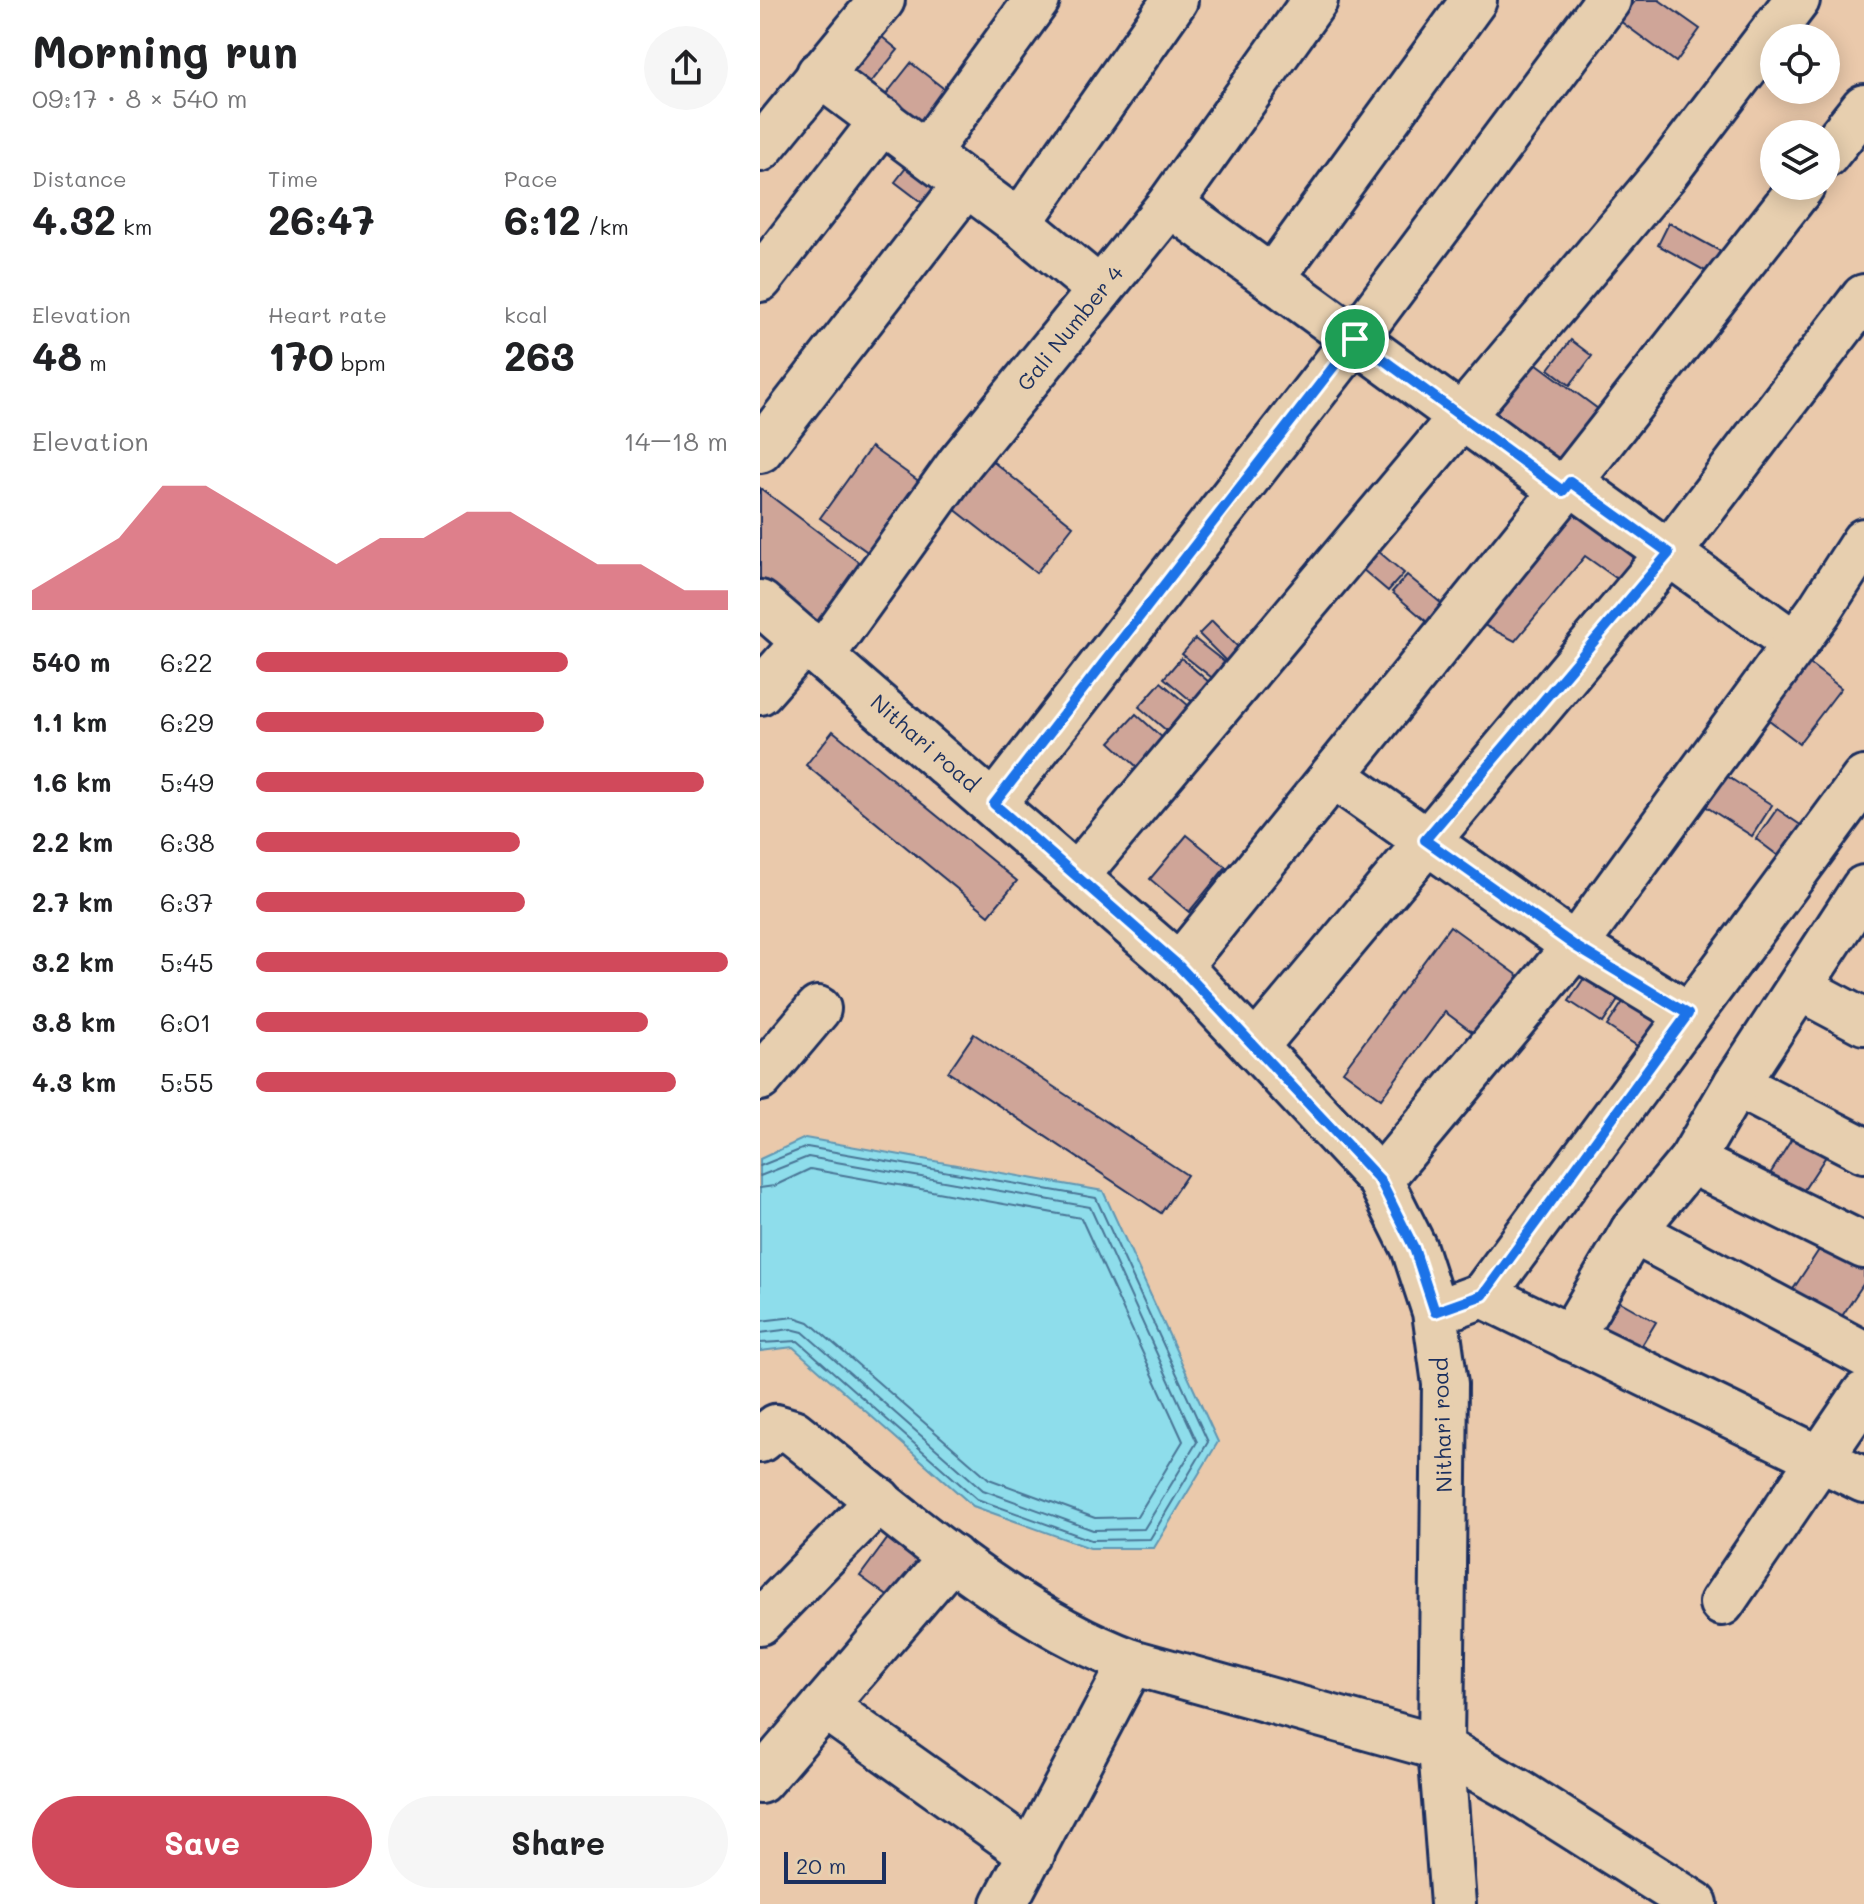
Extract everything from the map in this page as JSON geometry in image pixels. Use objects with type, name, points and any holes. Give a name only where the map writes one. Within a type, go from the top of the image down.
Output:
[{"type":"street","points":[[760,149],[882,0]]},
{"type":"street","points":[[927,152],[1037,0]]},
{"type":"street","points":[[1019,223],[1175,0]]},
{"type":"street","name":"Gali Number 4","points":[[760,692],[814,648],[1170,204],[1315,0]]},
{"type":"street","points":[[1272,278],[1474,0]]},
{"type":"street","points":[[1077,875],[1664,175],[1797,0]]},
{"type":"street","points":[[994,804],[1355,339],[1605,1]]},
{"type":"street","points":[[819,74],[927,152],[1100,290]]},
{"type":"street","points":[[1840,137],[1864,107]]},
{"type":"street","points":[[760,279],[883,120]]},
{"type":"street","points":[[760,450],[967,183]]},
{"type":"street","points":[[1179,966],[1567,486],[1791,200]]},
{"type":"street","points":[[1170,204],[1460,415],[1669,553],[1795,644]]},
{"type":"street","points":[[1255,1047],[1425,840],[1669,553],[1864,297]]},
{"type":"street","points":[[1380,1180],[1575,946],[1795,644],[1864,541]]},
{"type":"street","name":"Nithari road","points":[[760,603],[1179,966],[1380,1180],[1414,1248],[1435,1312],[1445,1384],[1441,1748],[1453,1904]]},
{"type":"street","points":[[1333,775],[1575,946],[1688,1014]]},
{"type":"street","points":[[1435,1312],[1483,1295],[1688,1014],[1862,787]]},
{"type":"street","points":[[1570,1338],[1633,1231],[1691,1161],[1736,1084],[1864,888]]},
{"type":"street","points":[[1800,988],[1864,1022]]},
{"type":"street","points":[[760,1078],[818,1009]]},
{"type":"street","points":[[1736,1084],[1864,1150]]},
{"type":"street","points":[[1691,1161],[1864,1246]]},
{"type":"street","points":[[1633,1231],[1864,1354]]},
{"type":"street","points":[[1483,1295],[1864,1480]]},
{"type":"street","points":[[1722,1603],[1864,1394]]},
{"type":"street","points":[[760,1440],[776,1427],[793,1432],[952,1557],[1061,1630],[1095,1648],[1132,1662],[1441,1748],[1520,1793],[1695,1904]]},
{"type":"street","points":[[760,1622],[879,1500]]},
{"type":"street","points":[[760,1781],[952,1557]]},
{"type":"street","points":[[1004,1904],[1132,1662]]},
{"type":"street","points":[[824,1706],[1032,1854]]},
{"type":"water","points":[[805,1138],[1103,1191],[1218,1442],[1154,1548],[1090,1548],[973,1506],[793,1347],[760,1351],[760,1159]]},
{"type":"building","points":[[1636,0],[1659,0],[1700,29],[1676,62],[1620,21]]},
{"type":"building","points":[[876,32],[898,50],[867,87],[845,68]]},
{"type":"building","points":[[911,63],[952,95],[925,130],[884,97]]},
{"type":"building","points":[[916,155],[953,184],[933,211],[895,182]]},
{"type":"building","points":[[1669,223],[1720,251],[1709,273],[1658,245]]},
{"type":"building","points":[[1571,340],[1592,356],[1570,385],[1549,369]]},
{"type":"building","points":[[1525,355],[1598,409],[1554,466],[1482,413]]},
{"type":"building","points":[[871,447],[927,487],[876,558],[820,518]]},
{"type":"building","points":[[991,460],[1073,526],[1036,573],[953,508]]},
{"type":"building","points":[[760,488],[869,570],[825,627],[760,578]]},
{"type":"building","points":[[1572,497],[1650,549],[1626,585],[1585,556],[1515,641],[1470,618]]},
{"type":"building","points":[[1365,540],[1404,573],[1388,591],[1349,558]]},
{"type":"building","points":[[1407,575],[1442,604],[1427,622],[1392,592]]},
{"type":"building","points":[[1212,621],[1250,659],[1237,672],[1199,634]]},
{"type":"building","points":[[1195,639],[1237,672],[1225,688],[1182,654]]},
{"type":"building","points":[[1181,658],[1224,695],[1208,715],[1164,678]]},
{"type":"building","points":[[1802,658],[1841,688],[1799,743],[1760,713]]},
{"type":"building","points":[[1161,682],[1203,718],[1181,743],[1139,707]]},
{"type":"building","points":[[1136,714],[1175,749],[1149,778],[1110,742]]},
{"type":"building","points":[[833,731],[1017,881],[989,915],[806,765]]},
{"type":"building","points":[[1722,773],[1772,805],[1752,836],[1702,804]]},
{"type":"building","points":[[1777,809],[1802,826],[1780,857],[1756,839]]},
{"type":"building","points":[[1187,835],[1226,867],[1189,912],[1150,879]]},
{"type":"building","points":[[1450,926],[1530,984],[1487,1043],[1445,1012],[1381,1099],[1343,1071]]},
{"type":"building","points":[[1594,963],[1628,985],[1603,1023],[1569,1001]]},
{"type":"building","points":[[1633,987],[1674,1014],[1648,1053],[1607,1026]]},
{"type":"building","points":[[974,1034],[1187,1175],[1161,1213],[948,1072]]},
{"type":"building","points":[[1800,1126],[1832,1147],[1796,1202],[1765,1182]]},
{"type":"building","points":[[1828,1236],[1864,1259],[1864,1283],[1836,1325],[1790,1294]]},
{"type":"building","points":[[1603,1292],[1656,1322],[1638,1352],[1586,1321]]},
{"type":"building","points":[[891,1534],[928,1561],[897,1603],[860,1576]]},
{"type":"route","points":[[1355,339],[1563,491],[1570,482],[1669,553],[1425,840],[1575,946],[1688,1014],[1483,1295],[1435,1312],[1414,1248],[1380,1180],[1179,966],[994,804],[1355,339]]}]
